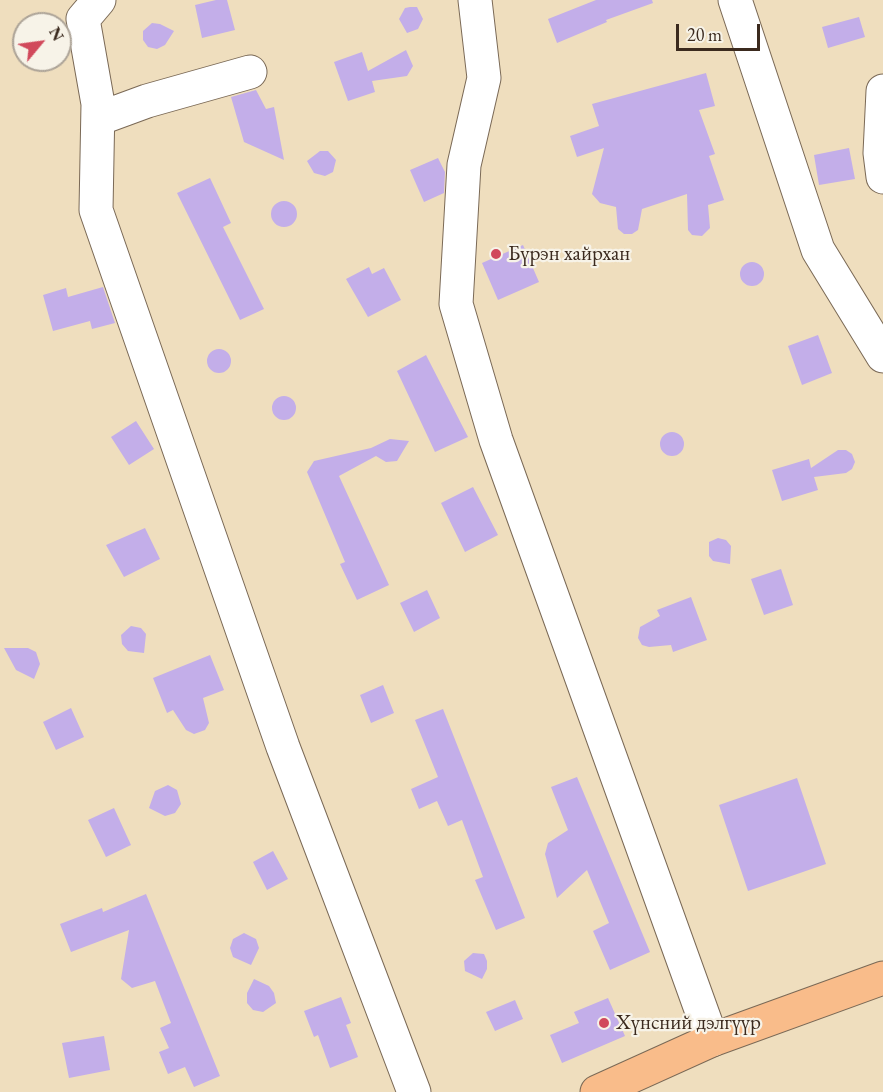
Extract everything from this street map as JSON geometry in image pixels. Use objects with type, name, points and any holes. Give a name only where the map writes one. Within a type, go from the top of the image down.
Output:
[{"type":"main road","points":[[597,1092],[712,1040],[883,978]]},
{"type":"street","points":[[99,0],[82,19],[99,119],[96,210],[283,747],[414,1092]]},
{"type":"street","points":[[475,0],[484,78],[464,165],[456,304],[496,440],[712,1040]]},
{"type":"street","points":[[735,0],[818,250],[883,356]]},
{"type":"street","points":[[99,119],[147,101],[250,72]]},
{"type":"street","points":[[883,91],[880,153],[883,177]]},
{"type":"building","points":[[227,0],[235,30],[202,38],[195,5]]},
{"type":"building","points":[[596,0],[652,0],[653,3],[606,20],[607,22],[557,43],[548,19]]},
{"type":"building","points":[[417,7],[423,19],[418,29],[407,33],[399,19],[405,8]]},
{"type":"building","points":[[859,17],[865,37],[828,48],[822,27]]},
{"type":"building","points":[[152,23],[174,31],[165,45],[157,49],[148,47],[143,40],[143,31]]},
{"type":"building","points":[[406,50],[413,66],[407,76],[372,81],[375,92],[348,101],[334,62],[362,52],[368,71]]},
{"type":"building","points":[[706,73],[715,106],[699,110],[715,154],[709,156],[724,200],[708,205],[710,228],[702,236],[692,235],[688,230],[687,194],[642,209],[638,230],[632,234],[624,234],[618,229],[616,207],[600,203],[592,194],[604,148],[577,157],[570,136],[599,126],[592,104]]},
{"type":"building","points":[[256,90],[266,109],[274,107],[284,160],[244,142],[231,97]]},
{"type":"building","points":[[849,148],[855,179],[819,185],[814,155]]},
{"type":"building","points":[[320,151],[328,151],[336,160],[333,172],[325,176],[314,173],[307,161]]},
{"type":"building","points":[[438,158],[445,172],[444,193],[424,202],[410,170]]},
{"type":"building","points":[[210,178],[231,223],[223,227],[264,309],[240,320],[177,193]]},
{"type":"building","points":[[284,201],[293,205],[297,214],[293,223],[284,227],[275,223],[271,214],[275,205]]},
{"type":"building","points":[[523,245],[539,282],[498,300],[482,263]]},
{"type":"building","points":[[752,262],[757,263],[763,269],[763,279],[757,285],[752,286],[747,285],[741,279],[740,274],[741,269],[747,263]]},
{"type":"building","points":[[369,267],[372,274],[384,268],[401,300],[368,317],[346,279]]},
{"type":"building","points":[[103,287],[115,323],[92,329],[90,321],[53,331],[43,295],[66,288],[68,297]]},
{"type":"building","points":[[818,335],[832,373],[802,385],[788,346]]},
{"type":"building","points":[[219,349],[224,350],[230,356],[230,366],[224,372],[219,373],[214,372],[208,366],[207,361],[208,356],[214,350]]},
{"type":"building","points":[[426,355],[468,437],[435,452],[397,371]]},
{"type":"building","points":[[284,396],[289,397],[295,403],[295,413],[289,419],[284,420],[279,419],[273,413],[272,408],[273,403],[279,397]]},
{"type":"building","points":[[136,421],[154,449],[129,465],[111,437]]},
{"type":"building","points":[[672,432],[677,433],[683,439],[683,449],[677,455],[672,456],[667,455],[661,449],[660,444],[661,439],[667,433]]},
{"type":"building","points":[[390,439],[409,441],[397,461],[386,462],[376,456],[339,476],[389,585],[357,600],[340,564],[345,562],[307,472],[314,461],[371,448]]},
{"type":"building","points":[[838,450],[846,450],[852,454],[855,462],[852,469],[846,473],[814,477],[818,490],[782,501],[772,470],[809,459],[811,468]]},
{"type":"building","points":[[473,487],[498,535],[465,552],[441,503]]},
{"type":"building","points":[[145,528],[160,559],[124,577],[106,545]]},
{"type":"building","points":[[718,538],[726,540],[731,546],[730,564],[713,561],[709,556],[709,542]]},
{"type":"building","points":[[781,569],[793,605],[764,615],[751,579]]},
{"type":"building","points":[[427,590],[440,618],[414,632],[400,603]]},
{"type":"building","points":[[691,597],[707,640],[673,652],[671,645],[649,647],[642,645],[638,638],[640,627],[660,616],[657,610]]},
{"type":"building","points":[[131,626],[141,628],[146,634],[144,653],[128,651],[122,644],[121,635]]},
{"type":"building","points":[[4,648],[28,648],[36,652],[40,664],[34,679],[16,670]]},
{"type":"building","points":[[210,655],[224,690],[203,698],[209,723],[205,730],[194,734],[186,730],[173,710],[167,713],[153,678]]},
{"type":"building","points":[[383,685],[394,713],[371,723],[360,695]]},
{"type":"building","points":[[71,708],[84,737],[56,750],[43,722]]},
{"type":"building","points":[[443,709],[525,918],[496,930],[475,880],[483,877],[462,820],[448,826],[437,801],[419,809],[411,789],[438,777],[415,720]]},
{"type":"building","points":[[577,777],[650,952],[610,970],[593,931],[609,923],[587,870],[557,898],[545,854],[548,843],[568,830],[551,787]]},
{"type":"building","points":[[797,778],[826,864],[748,891],[719,805]]},
{"type":"building","points":[[168,785],[177,790],[181,804],[175,813],[165,816],[149,808],[155,791]]},
{"type":"building","points":[[114,808],[131,845],[106,857],[88,820]]},
{"type":"building","points":[[273,851],[288,879],[267,890],[253,862]]},
{"type":"building","points":[[146,894],[220,1076],[194,1087],[185,1067],[168,1074],[159,1052],[169,1048],[160,1028],[171,1023],[155,981],[132,988],[121,979],[129,930],[71,952],[60,924],[102,908],[103,912]]},
{"type":"building","points":[[244,933],[256,939],[259,948],[251,965],[233,957],[230,948],[233,939]]},
{"type":"building","points":[[473,953],[484,954],[487,961],[487,969],[482,979],[465,971],[464,961]]},
{"type":"building","points":[[254,979],[269,986],[274,993],[276,1003],[263,1012],[253,1010],[247,1003],[247,993]]},
{"type":"building","points":[[341,997],[351,1023],[346,1025],[358,1057],[330,1068],[318,1035],[314,1037],[304,1011]]},
{"type":"building","points":[[608,998],[625,1036],[562,1063],[550,1035],[579,1023],[574,1012]]},
{"type":"building","points":[[515,1000],[523,1019],[495,1031],[486,1012]]},
{"type":"building","points":[[104,1036],[110,1070],[69,1078],[62,1043]]},
{"type":"place","name":"Бүрэн хайрхан","points":[[496,254]]},
{"type":"place","name":"Хүнсний дэлгүүр","points":[[604,1023]]}]
